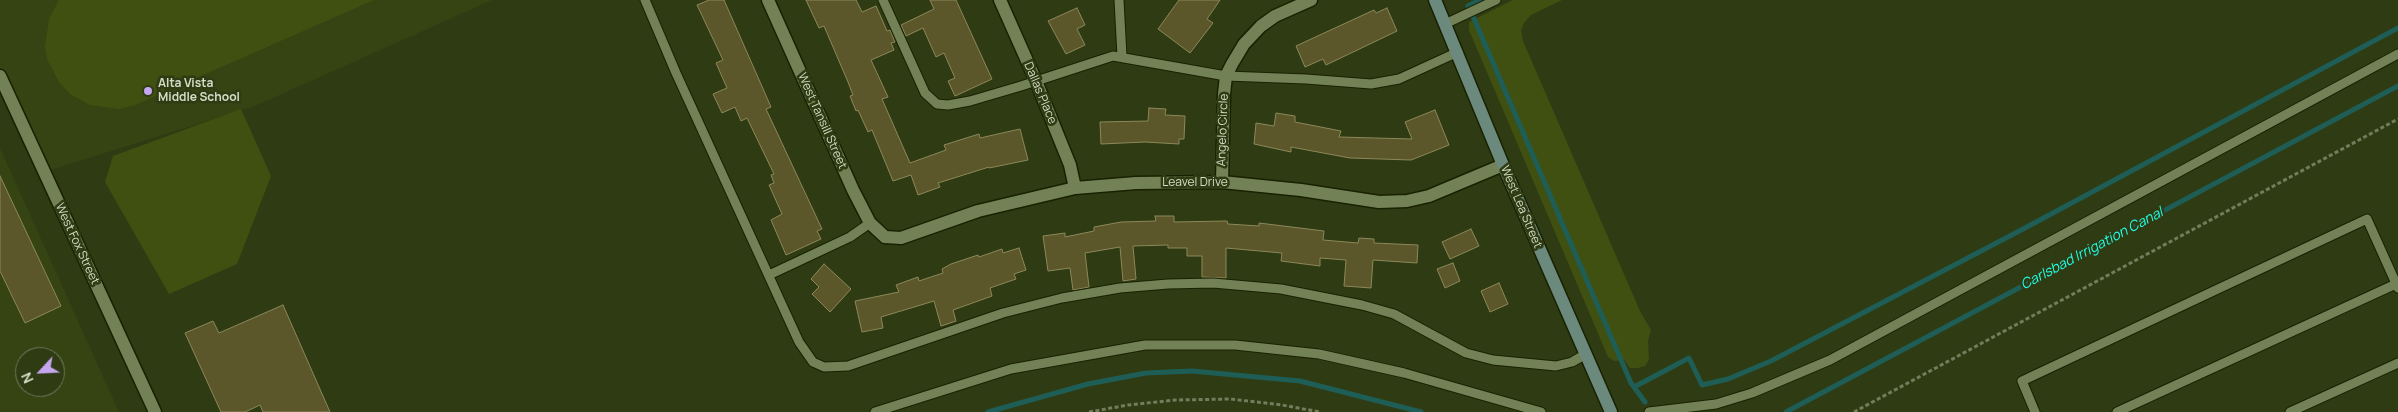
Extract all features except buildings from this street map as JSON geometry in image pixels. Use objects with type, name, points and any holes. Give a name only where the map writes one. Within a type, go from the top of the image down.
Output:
[{"type":"main road","name":"West Lea Street","points":[[1435,0],[1503,165],[1586,354],[1608,411]]},
{"type":"street","name":"West Tansill Street","points":[[768,0],[853,190],[870,223],[885,237]]},
{"type":"street","name":"Dallas Place","points":[[1000,0],[1036,81],[1070,165],[1075,188]]},
{"type":"street","name":"Angelo Circle","points":[[1222,182],[1222,115],[1226,76],[1244,44],[1261,26],[1276,16],[1311,0]]},
{"type":"street","name":"West Fox Street","points":[[0,76],[155,412]]},
{"type":"street","name":"Leavel Drive","points":[[885,237],[901,238],[978,211],[1075,188],[1136,183],[1222,182],[1300,190],[1371,202],[1407,201],[1429,196],[1503,165]]},
{"type":"lane","points":[[645,0],[676,73],[800,342],[813,362],[824,367],[835,368],[864,362],[920,340],[1003,313],[1062,298],[1120,288],[1213,283],[1280,289],[1362,305],[1394,314],[1466,353],[1493,360],[1556,366],[1572,362],[1586,354]]},
{"type":"lane","points":[[883,0],[925,93],[937,104],[948,105],[970,101],[1036,81],[1106,57],[1122,56],[1226,76],[1384,83],[1418,72],[1458,52]]},
{"type":"lane","points":[[1119,0],[1122,56]]},
{"type":"lane","points":[[1445,24],[1496,0]]},
{"type":"lane","points":[[1649,412],[1716,404],[1752,392],[1830,360],[2398,54]]},
{"type":"lane","points":[[2035,412],[2022,381],[2367,219],[2397,285],[2117,412]]},
{"type":"lane","points":[[769,276],[850,237],[870,223]]},
{"type":"lane","points":[[875,412],[1011,369],[1145,345],[1235,345],[1319,354],[1404,374],[1541,412]]},
{"type":"lane","points":[[2290,412],[2398,363]]},
{"type":"path","points":[[1854,412],[2398,119]]},
{"type":"path","points":[[1089,412],[1128,404],[1176,400],[1230,399],[1282,404],[1320,412]]},
{"type":"shaded area","name":"Alta Vista Middle School","points":[[0,0],[492,0],[255,106],[44,172],[0,76]]},
{"type":"shaded area","points":[[59,0],[374,0],[135,105],[119,109],[90,105],[70,94],[59,82],[47,59],[45,47],[49,19]]},
{"type":"shaded area","points":[[1513,0],[1562,0],[1531,15],[1521,30],[1523,41],[1640,311],[1651,330],[1648,341],[1649,360],[1645,366],[1630,368],[1624,360],[1614,361],[1608,357],[1469,30],[1469,22]]},
{"type":"shaded area","points":[[241,109],[271,176],[237,264],[169,294],[105,182],[113,156]]},
{"type":"shaded area","points":[[0,148],[119,412],[0,412]]},
{"type":"waterway","points":[[1470,9],[1468,6],[1480,0]]},
{"type":"waterway","points":[[1472,14],[1631,383],[1645,402]]},
{"type":"waterway","points":[[1634,387],[1689,358],[1702,385],[1728,379],[1771,361],[2025,228],[2398,28]]},
{"type":"waterway","name":"Carlsbad Irrigation Canal","points":[[1786,412],[2398,86]]},
{"type":"waterway","name":"Carlsbad Irrigation Canal","points":[[988,412],[1088,384],[1146,373],[1192,371],[1300,381],[1421,412]]},
{"type":"place","name":"Alta Vista Middle School","points":[[148,91]]}]
